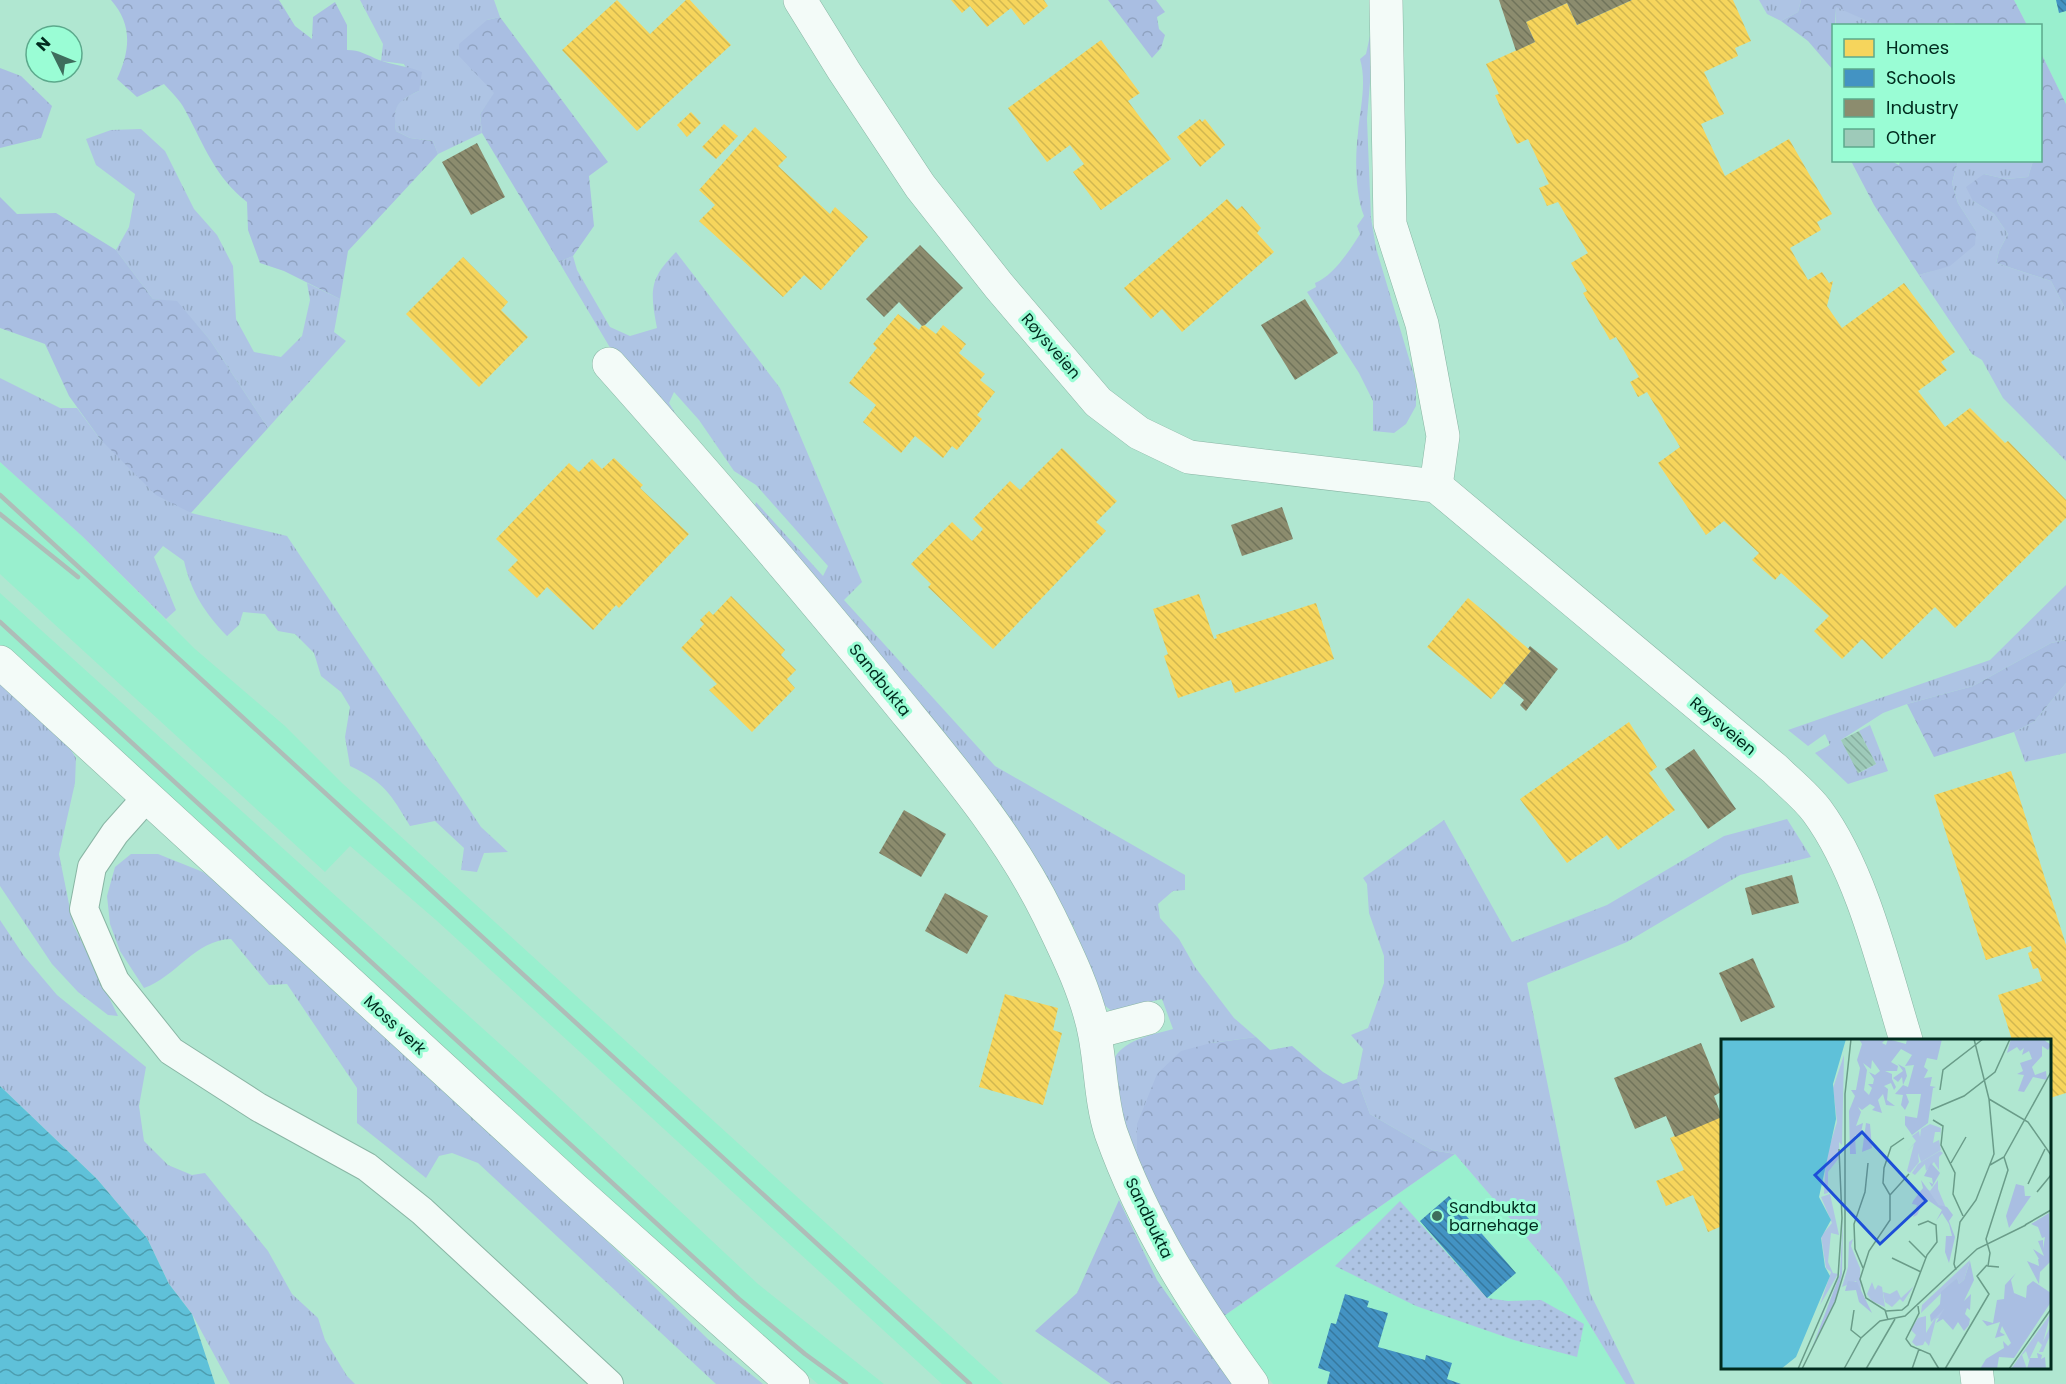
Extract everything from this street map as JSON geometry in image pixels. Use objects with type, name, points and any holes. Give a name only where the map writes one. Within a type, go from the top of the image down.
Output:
[{"type":"street","name":"Røysveien","points":[[800,0],[844,71],[927,195],[999,286],[1098,402],[1131,427],[1190,457],[1436,486],[1774,769],[1816,810],[1847,862],[1880,952],[1905,1039]]},
{"type":"street","points":[[1386,0],[1390,224],[1422,324],[1443,436],[1436,486]]},
{"type":"street","name":"Sandbukta","points":[[609,364],[732,503],[989,814],[1018,859],[1049,916],[1073,971],[1095,1032],[1110,1129],[1135,1195],[1160,1246],[1197,1308],[1252,1384]]},
{"type":"street","name":"Moss verk","points":[[0,662],[572,1187],[793,1384]]},
{"type":"street","points":[[1095,1032],[1148,1018]]},
{"type":"street","points":[[1976,1369],[1978,1384]]},
{"type":"lane","points":[[147,797],[115,833],[92,867],[84,909],[115,981],[171,1052],[258,1107],[367,1167],[422,1211],[609,1384]]},
{"type":"shaded area","points":[[2014,0],[2066,0],[2066,104],[2042,55],[2042,24],[2026,24]]},
{"type":"shaded area","points":[[0,462],[82,536],[195,649],[285,726],[343,784],[1003,1384],[942,1384],[436,920],[350,846],[325,872],[52,622],[0,574]]},
{"type":"shaded area","points":[[0,593],[552,1091],[758,1284],[884,1384],[818,1384],[651,1243],[0,646]]},
{"type":"shaded area","name":"Sandbukta barnehage","points":[[1455,1154],[1561,1278],[1626,1384],[1273,1384],[1221,1318]]},
{"type":"green space","points":[[111,0],[279,0],[295,26],[312,39],[313,17],[335,2],[347,25],[347,50],[422,72],[419,91],[405,98],[396,110],[396,131],[410,138],[433,141],[438,154],[348,251],[340,299],[284,271],[260,263],[248,230],[247,202],[218,171],[178,99],[164,84],[137,97],[117,79],[125,58],[127,38],[123,19]]},
{"type":"green space","points":[[360,0],[494,0],[500,17],[487,20],[479,76],[495,93],[480,114],[482,133],[438,154],[433,141],[410,138],[396,131],[397,106],[405,98],[419,91],[404,64],[381,61],[383,44]]},
{"type":"green space","points":[[1108,0],[1156,0],[1165,12],[1157,17],[1159,29],[1165,35],[1161,48],[1152,58]]},
{"type":"green space","points":[[1759,0],[1801,0],[1798,12],[1781,21],[1767,14]]},
{"type":"green space","points":[[1801,0],[2014,0],[2026,24],[1874,24],[1836,7],[1835,24],[1832,24],[1832,69],[1808,41],[1781,21],[1798,12]]},
{"type":"green space","points":[[1836,6],[1874,24],[1836,24]]},
{"type":"green space","points":[[500,17],[608,162],[589,176],[594,226],[573,256],[559,262],[482,133],[480,114],[494,93],[459,56],[459,44],[487,20]]},
{"type":"green space","points":[[1371,31],[1374,33],[1367,119],[1371,218],[1376,248],[1416,382],[1416,406],[1406,424],[1394,433],[1373,431],[1373,401],[1359,373],[1307,292],[1316,287],[1315,283],[1335,269],[1360,234],[1357,226],[1364,216],[1357,186],[1356,164],[1363,86],[1360,59],[1366,54]]},
{"type":"green space","points":[[2042,55],[2066,104],[2066,310],[2051,281],[1996,263],[1999,251],[2008,234],[1994,214],[1973,201],[1966,187],[1984,174],[2006,179],[2028,177],[2033,162],[2042,162]]},
{"type":"green space","points":[[0,68],[21,76],[24,84],[29,84],[52,106],[41,138],[0,148]]},
{"type":"green space","points":[[141,129],[165,151],[194,209],[217,235],[233,266],[236,319],[254,352],[281,357],[302,336],[310,300],[307,283],[340,299],[334,332],[346,341],[268,428],[210,340],[177,302],[153,299],[116,250],[129,227],[135,194],[96,165],[86,139],[111,130]]},
{"type":"green space","points":[[1852,162],[1893,162],[1899,165],[1900,162],[1958,162],[1952,183],[1958,203],[1976,231],[1975,245],[1950,266],[1919,275],[1874,205]]},
{"type":"green space","points":[[1958,162],[2033,162],[2028,177],[2006,179],[1984,174],[1973,201],[1994,214],[2008,234],[1999,251],[1996,263],[2051,281],[2066,310],[2066,461],[2003,398],[1982,360],[1972,354],[1919,275],[1932,271],[1976,231],[1958,203],[1952,183]]},
{"type":"green space","points":[[0,197],[17,214],[56,213],[116,250],[153,299],[177,301],[210,340],[268,428],[191,513],[156,495],[100,439],[69,396],[45,344],[0,328]]},
{"type":"green space","points":[[676,252],[780,388],[862,582],[844,600],[995,766],[1185,875],[1185,890],[1173,891],[1158,904],[1160,918],[1179,939],[1195,967],[1234,1018],[1256,1037],[1211,1043],[1137,1170],[1116,1095],[1113,1066],[1115,1057],[1126,1046],[1141,1038],[1173,1029],[1162,999],[1112,1011],[1104,1005],[1074,928],[1046,877],[754,509],[756,502],[823,576],[828,566],[756,485],[734,471],[699,420],[674,392],[669,403],[686,431],[621,366],[559,262],[573,256],[577,270],[610,327],[630,336],[657,328],[653,304],[656,278]]},
{"type":"green space","points":[[0,378],[60,408],[77,408],[100,439],[191,513],[287,536],[481,827],[508,852],[484,853],[477,872],[461,870],[464,848],[435,821],[410,826],[386,790],[350,766],[345,737],[350,707],[341,692],[321,676],[314,653],[295,634],[278,631],[265,614],[243,612],[239,625],[227,636],[200,602],[184,561],[163,546],[154,557],[176,610],[166,619],[82,536],[0,462]]},
{"type":"green space","points":[[2066,585],[2066,640],[2051,643],[1973,686],[1883,713],[1841,740],[1859,773],[1876,764],[1859,731],[1870,725],[1888,771],[1848,784],[1815,753],[1830,745],[1825,734],[1808,746],[1788,730],[1990,660]]},
{"type":"green space","points":[[2066,640],[2066,683],[2034,722],[2014,732],[1934,757],[1907,704],[1973,686],[2051,643]]},
{"type":"green space","points":[[0,675],[64,739],[76,758],[75,783],[59,854],[73,924],[118,1016],[108,1015],[78,992],[52,964],[0,886]]},
{"type":"green space","points":[[2066,683],[2066,753],[2025,762],[2014,732],[2034,722]]},
{"type":"green space","points":[[1787,819],[1811,857],[1740,875],[1627,942],[1527,983],[1590,1293],[1635,1384],[1626,1384],[1561,1278],[1455,1154],[1432,1150],[1370,1114],[1357,1079],[1363,1049],[1351,1035],[1368,1028],[1384,983],[1384,956],[1369,913],[1367,884],[1363,878],[1444,820],[1512,942],[1607,905],[1724,836]]},
{"type":"green space","points":[[131,854],[158,854],[203,872],[254,912],[470,1108],[710,1341],[763,1384],[716,1384],[478,1163],[452,1153],[439,1156],[426,1178],[357,1123],[357,1088],[287,984],[269,985],[231,939],[218,941],[196,952],[166,976],[144,988],[120,951],[110,924],[107,896],[115,867]]},
{"type":"green space","points":[[0,920],[24,956],[57,995],[146,1067],[139,1106],[144,1141],[168,1165],[192,1175],[205,1173],[268,1251],[292,1294],[318,1318],[325,1340],[347,1376],[355,1384],[230,1384],[192,1314],[169,1284],[147,1238],[97,1179],[0,1086]]},
{"type":"green space","points":[[1256,1037],[1270,1050],[1292,1046],[1323,1072],[1343,1084],[1357,1079],[1370,1114],[1432,1150],[1455,1154],[1221,1318],[1137,1170],[1137,1124],[1157,1074],[1181,1051],[1211,1043]]},
{"type":"green space","points":[[1119,1200],[1157,1280],[1195,1334],[1239,1384],[1111,1384],[1035,1331],[1077,1293]]},
{"type":"green space","points":[[1400,1201],[1487,1298],[1508,1301],[1541,1300],[1584,1324],[1577,1357],[1514,1340],[1416,1306],[1335,1266]]},
{"type":"water","points":[[0,1086],[97,1179],[147,1238],[169,1284],[192,1314],[215,1384],[0,1384]]},
{"type":"building: Homes","points":[[617,0],[650,34],[686,0],[690,0],[731,45],[637,131],[562,50]]},
{"type":"building: Homes","points":[[951,0],[1044,0],[1048,6],[1024,25],[1011,8],[987,27],[970,6],[962,13]]},
{"type":"building: Homes","points":[[1632,0],[1733,0],[1751,41],[1735,48],[1738,56],[1704,72],[1724,114],[1701,124],[1725,176],[1789,139],[1832,214],[1817,222],[1821,230],[1790,248],[1808,280],[1822,272],[1829,283],[1833,281],[1827,306],[1842,328],[1904,283],[1955,352],[1941,362],[1947,370],[1918,391],[1945,427],[1970,408],[2005,443],[2008,441],[2066,500],[2066,518],[1955,628],[1935,607],[1882,659],[1862,639],[1842,659],[1814,631],[1829,616],[1781,573],[1775,580],[1752,560],[1759,553],[1724,521],[1706,535],[1658,463],[1680,447],[1647,392],[1638,397],[1630,382],[1639,377],[1616,337],[1610,340],[1583,293],[1587,291],[1571,263],[1588,253],[1558,202],[1547,206],[1539,188],[1549,184],[1528,139],[1517,144],[1495,95],[1499,94],[1486,64],[1535,42],[1526,22],[1567,3],[1577,25]]},
{"type":"building: Homes","points":[[1101,40],[1140,93],[1128,101],[1171,159],[1101,210],[1073,172],[1084,164],[1070,145],[1047,162],[1008,108]]},
{"type":"building: Homes","points":[[691,112],[701,123],[687,137],[677,125]]},
{"type":"building: Homes","points":[[1200,119],[1202,122],[1205,119],[1225,145],[1200,167],[1177,137]]},
{"type":"building: Homes","points":[[724,124],[738,136],[716,159],[702,147]]},
{"type":"building: Homes","points":[[755,127],[787,157],[778,166],[830,214],[835,207],[868,237],[821,290],[804,275],[783,297],[699,221],[715,205],[699,190]]},
{"type":"building: Homes","points":[[1227,199],[1237,210],[1242,206],[1261,228],[1257,233],[1274,252],[1182,332],[1162,309],[1151,319],[1124,288]]},
{"type":"building: Homes","points":[[463,257],[508,302],[501,310],[528,337],[479,387],[406,314]]},
{"type":"building: Homes","points":[[898,314],[919,330],[923,324],[936,334],[943,325],[966,344],[959,353],[985,374],[980,380],[995,392],[977,415],[982,419],[957,450],[952,446],[943,458],[915,436],[901,453],[863,422],[876,405],[849,383],[877,348],[873,344]]},
{"type":"building: Homes","points":[[1062,448],[1117,501],[1096,522],[1106,531],[993,649],[928,587],[931,584],[911,564],[952,522],[972,541],[983,529],[973,519],[1010,481],[1020,490]]},
{"type":"building: Homes","points":[[614,458],[643,485],[640,488],[689,534],[619,608],[616,605],[593,630],[547,587],[537,598],[508,570],[518,560],[496,539],[569,463],[579,472],[592,459],[602,469]]},
{"type":"building: Homes","points":[[1199,594],[1214,639],[1217,638],[1216,635],[1316,603],[1334,659],[1235,693],[1231,680],[1178,698],[1164,656],[1168,654],[1153,609]]},
{"type":"building: Homes","points":[[731,596],[785,650],[781,655],[796,670],[787,679],[795,688],[752,732],[709,690],[717,684],[681,648],[704,624],[700,620],[709,611],[713,615]]},
{"type":"building: Homes","points":[[1468,598],[1531,651],[1491,699],[1427,647]]},
{"type":"building: Homes","points":[[1629,722],[1657,767],[1649,773],[1675,810],[1618,850],[1607,835],[1567,863],[1520,799]]},
{"type":"building: Homes","points":[[2011,771],[2066,945],[2066,1093],[2051,1098],[2051,1039],[2012,1039],[1998,995],[2042,981],[2038,968],[2033,969],[2028,953],[2032,951],[2031,946],[1986,960],[1934,795]]},
{"type":"building: Homes","points":[[1005,994],[1058,1008],[1053,1030],[1062,1033],[1043,1105],[979,1087]]},
{"type":"building: Homes","points":[[1721,1116],[1721,1226],[1708,1232],[1693,1195],[1666,1206],[1656,1181],[1684,1170],[1670,1138]]},
{"type":"building: Schools","points":[[2056,0],[2066,0],[2066,11],[2059,13]]},
{"type":"building: Schools","points":[[1449,1196],[1516,1273],[1487,1298],[1420,1221]]},
{"type":"building: Schools","points":[[1345,1294],[1369,1301],[1367,1307],[1388,1313],[1378,1347],[1425,1360],[1426,1355],[1452,1363],[1447,1379],[1461,1384],[1327,1384],[1330,1372],[1318,1368],[1331,1323],[1336,1324]]},
{"type":"building: Industry","points":[[1499,0],[1632,0],[1577,25],[1567,3],[1526,22],[1535,42],[1516,51]]},
{"type":"building: Industry","points":[[477,143],[505,197],[471,215],[442,162]]},
{"type":"building: Industry","points":[[920,245],[963,288],[922,326],[899,302],[884,317],[866,299]]},
{"type":"building: Industry","points":[[1305,299],[1338,353],[1295,380],[1261,325]]},
{"type":"building: Industry","points":[[1282,507],[1293,539],[1242,556],[1231,525]]},
{"type":"building: Industry","points":[[1530,646],[1558,669],[1526,711],[1520,705],[1524,700],[1504,683],[1531,651],[1528,649]]},
{"type":"building: Industry","points":[[1694,749],[1736,809],[1708,829],[1665,769]]},
{"type":"building: Industry","points":[[904,810],[946,834],[921,877],[879,853]]},
{"type":"building: Industry","points":[[1792,875],[1799,903],[1752,915],[1745,888]]},
{"type":"building: Industry","points":[[945,893],[988,916],[967,954],[925,931]]},
{"type":"building: Industry","points":[[1753,958],[1775,1007],[1741,1022],[1719,973]]},
{"type":"building: Industry","points":[[1701,1043],[1721,1092],[1714,1096],[1721,1117],[1675,1137],[1666,1116],[1635,1129],[1614,1078]]},
{"type":"building: Other","points":[[1859,731],[1876,764],[1858,773],[1841,740]]},
{"type":"railway","points":[[0,495],[970,1384]]},
{"type":"railway","points":[[0,514],[78,577]]},
{"type":"railway","points":[[0,622],[739,1299],[805,1354],[846,1384]]},
{"type":"place","name":"Sandbukta barnehage","points":[[1437,1216]]}]
